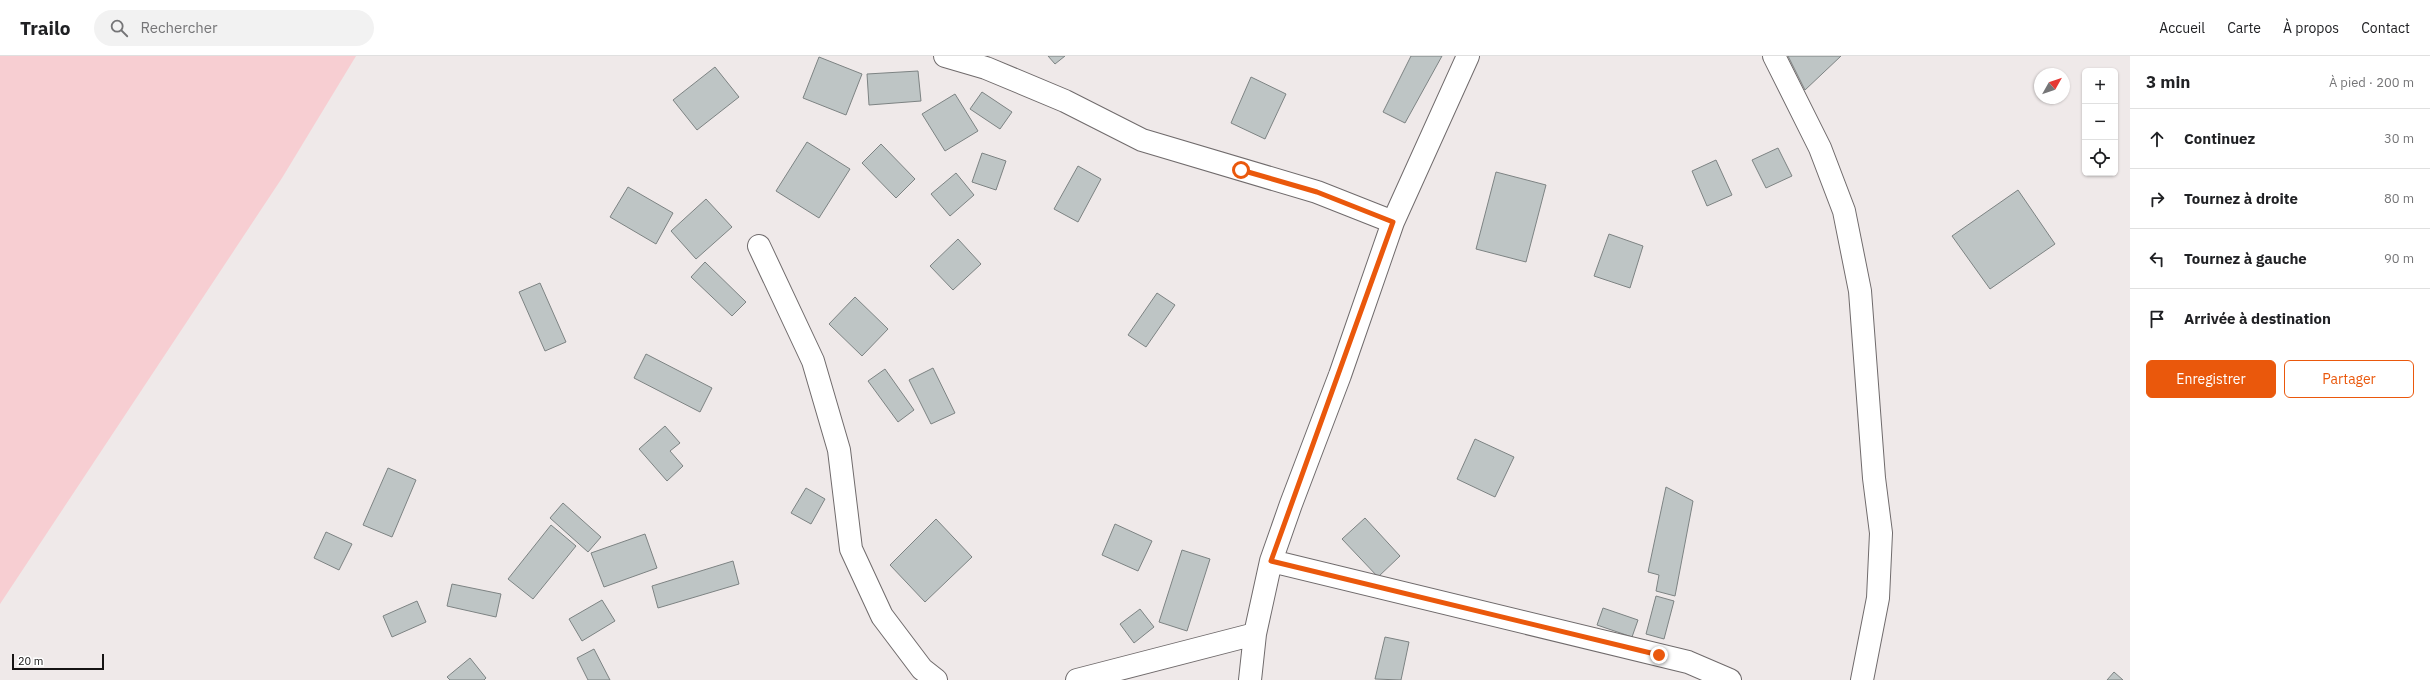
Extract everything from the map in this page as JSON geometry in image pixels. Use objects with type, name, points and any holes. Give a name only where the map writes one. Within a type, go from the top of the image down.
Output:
[{"type":"street","points":[[945,56],[986,68],[1065,101],[1142,140],[1317,192],[1393,222]]},
{"type":"street","points":[[1250,680],[1255,634],[1271,561],[1393,222],[1468,56]]},
{"type":"street","points":[[1774,56],[1820,148],[1844,212],[1860,291],[1873,470],[1881,533],[1878,598],[1862,680]]},
{"type":"street","points":[[759,246],[813,361],[839,450],[851,550],[882,616],[922,669],[936,680]]},
{"type":"street","points":[[1271,561],[1688,662],[1730,680]]},
{"type":"street","points":[[1077,680],[1255,634]]},
{"type":"shaded area","points":[[0,56],[356,56],[282,178],[0,604]]},
{"type":"building","points":[[1048,56],[1065,56],[1055,64]]},
{"type":"building","points":[[1411,56],[1442,56],[1405,123],[1383,112]]},
{"type":"building","points":[[1788,56],[1841,56],[1805,90]]},
{"type":"building","points":[[819,57],[862,74],[846,115],[803,98]]},
{"type":"building","points":[[715,67],[739,97],[697,130],[673,100]]},
{"type":"building","points":[[918,71],[921,101],[869,105],[867,74]]},
{"type":"building","points":[[1251,77],[1286,94],[1265,139],[1231,123]]},
{"type":"building","points":[[982,92],[1012,112],[1000,129],[970,109]]},
{"type":"building","points":[[955,94],[978,131],[945,151],[922,114]]},
{"type":"building","points":[[807,142],[850,169],[819,218],[776,191]]},
{"type":"building","points":[[881,144],[915,179],[896,198],[862,163]]},
{"type":"building","points":[[1778,148],[1792,176],[1766,188],[1752,160]]},
{"type":"building","points":[[982,153],[1006,161],[996,190],[972,182]]},
{"type":"building","points":[[1716,160],[1732,195],[1707,206],[1692,171]]},
{"type":"building","points":[[1078,166],[1101,179],[1078,222],[1054,209]]},
{"type":"building","points":[[1496,172],[1546,185],[1526,262],[1476,249]]},
{"type":"building","points":[[956,173],[974,195],[950,216],[931,194]]},
{"type":"building","points":[[628,187],[673,213],[656,244],[610,217]]},
{"type":"building","points":[[2018,190],[2055,244],[1990,289],[1952,236]]},
{"type":"building","points":[[706,199],[732,227],[696,259],[671,231]]},
{"type":"building","points":[[1609,234],[1643,246],[1630,288],[1594,276]]},
{"type":"building","points":[[958,239],[981,264],[953,290],[930,266]]},
{"type":"building","points":[[705,262],[746,302],[732,316],[691,277]]},
{"type":"building","points":[[540,283],[566,342],[545,351],[519,292]]},
{"type":"building","points":[[1157,293],[1175,305],[1146,347],[1128,335]]},
{"type":"building","points":[[855,297],[888,329],[862,356],[829,324]]},
{"type":"building","points":[[646,354],[712,388],[700,412],[634,378]]},
{"type":"building","points":[[933,368],[955,413],[931,424],[909,380]]},
{"type":"building","points":[[885,369],[914,410],[898,422],[868,381]]},
{"type":"building","points":[[665,426],[680,443],[670,451],[683,466],[667,481],[639,449]]},
{"type":"building","points":[[1475,439],[1514,457],[1495,497],[1457,479]]},
{"type":"building","points":[[388,468],[416,480],[392,537],[363,525]]},
{"type":"building","points":[[1666,487],[1693,501],[1675,596],[1656,591],[1659,575],[1648,572]]},
{"type":"building","points":[[806,488],[825,499],[811,524],[791,513]]},
{"type":"building","points":[[563,503],[601,537],[588,552],[550,518]]},
{"type":"building","points":[[1365,518],[1400,556],[1378,577],[1342,539]]},
{"type":"building","points":[[936,519],[972,557],[925,602],[890,565]]},
{"type":"building","points":[[1115,524],[1152,541],[1138,571],[1102,555]]},
{"type":"building","points":[[551,525],[576,546],[533,599],[508,579]]},
{"type":"building","points":[[326,532],[352,544],[339,570],[314,558]]},
{"type":"building","points":[[645,534],[657,568],[604,587],[591,553]]},
{"type":"building","points":[[1182,550],[1210,559],[1187,631],[1159,622]]},
{"type":"building","points":[[733,561],[739,584],[658,608],[652,586]]},
{"type":"building","points":[[452,584],[501,594],[496,617],[447,606]]},
{"type":"building","points":[[1656,596],[1674,601],[1664,639],[1646,634]]},
{"type":"building","points":[[602,600],[615,621],[582,641],[569,619]]},
{"type":"building","points":[[417,601],[426,622],[392,637],[383,616]]},
{"type":"building","points":[[1603,608],[1638,620],[1632,637],[1597,625]]},
{"type":"building","points":[[1140,609],[1154,627],[1134,643],[1120,624]]},
{"type":"building","points":[[1385,637],[1409,642],[1401,680],[1375,679]]},
{"type":"building","points":[[594,649],[610,680],[588,680],[577,658]]},
{"type":"building","points":[[470,658],[486,678],[484,680],[450,680],[447,677]]},
{"type":"building","points":[[2114,672],[2123,680],[2107,680]]},
{"type":"route","points":[[1241,170],[1317,192],[1393,222],[1340,375],[1290,504],[1271,561],[1435,602],[1659,655]]}]
